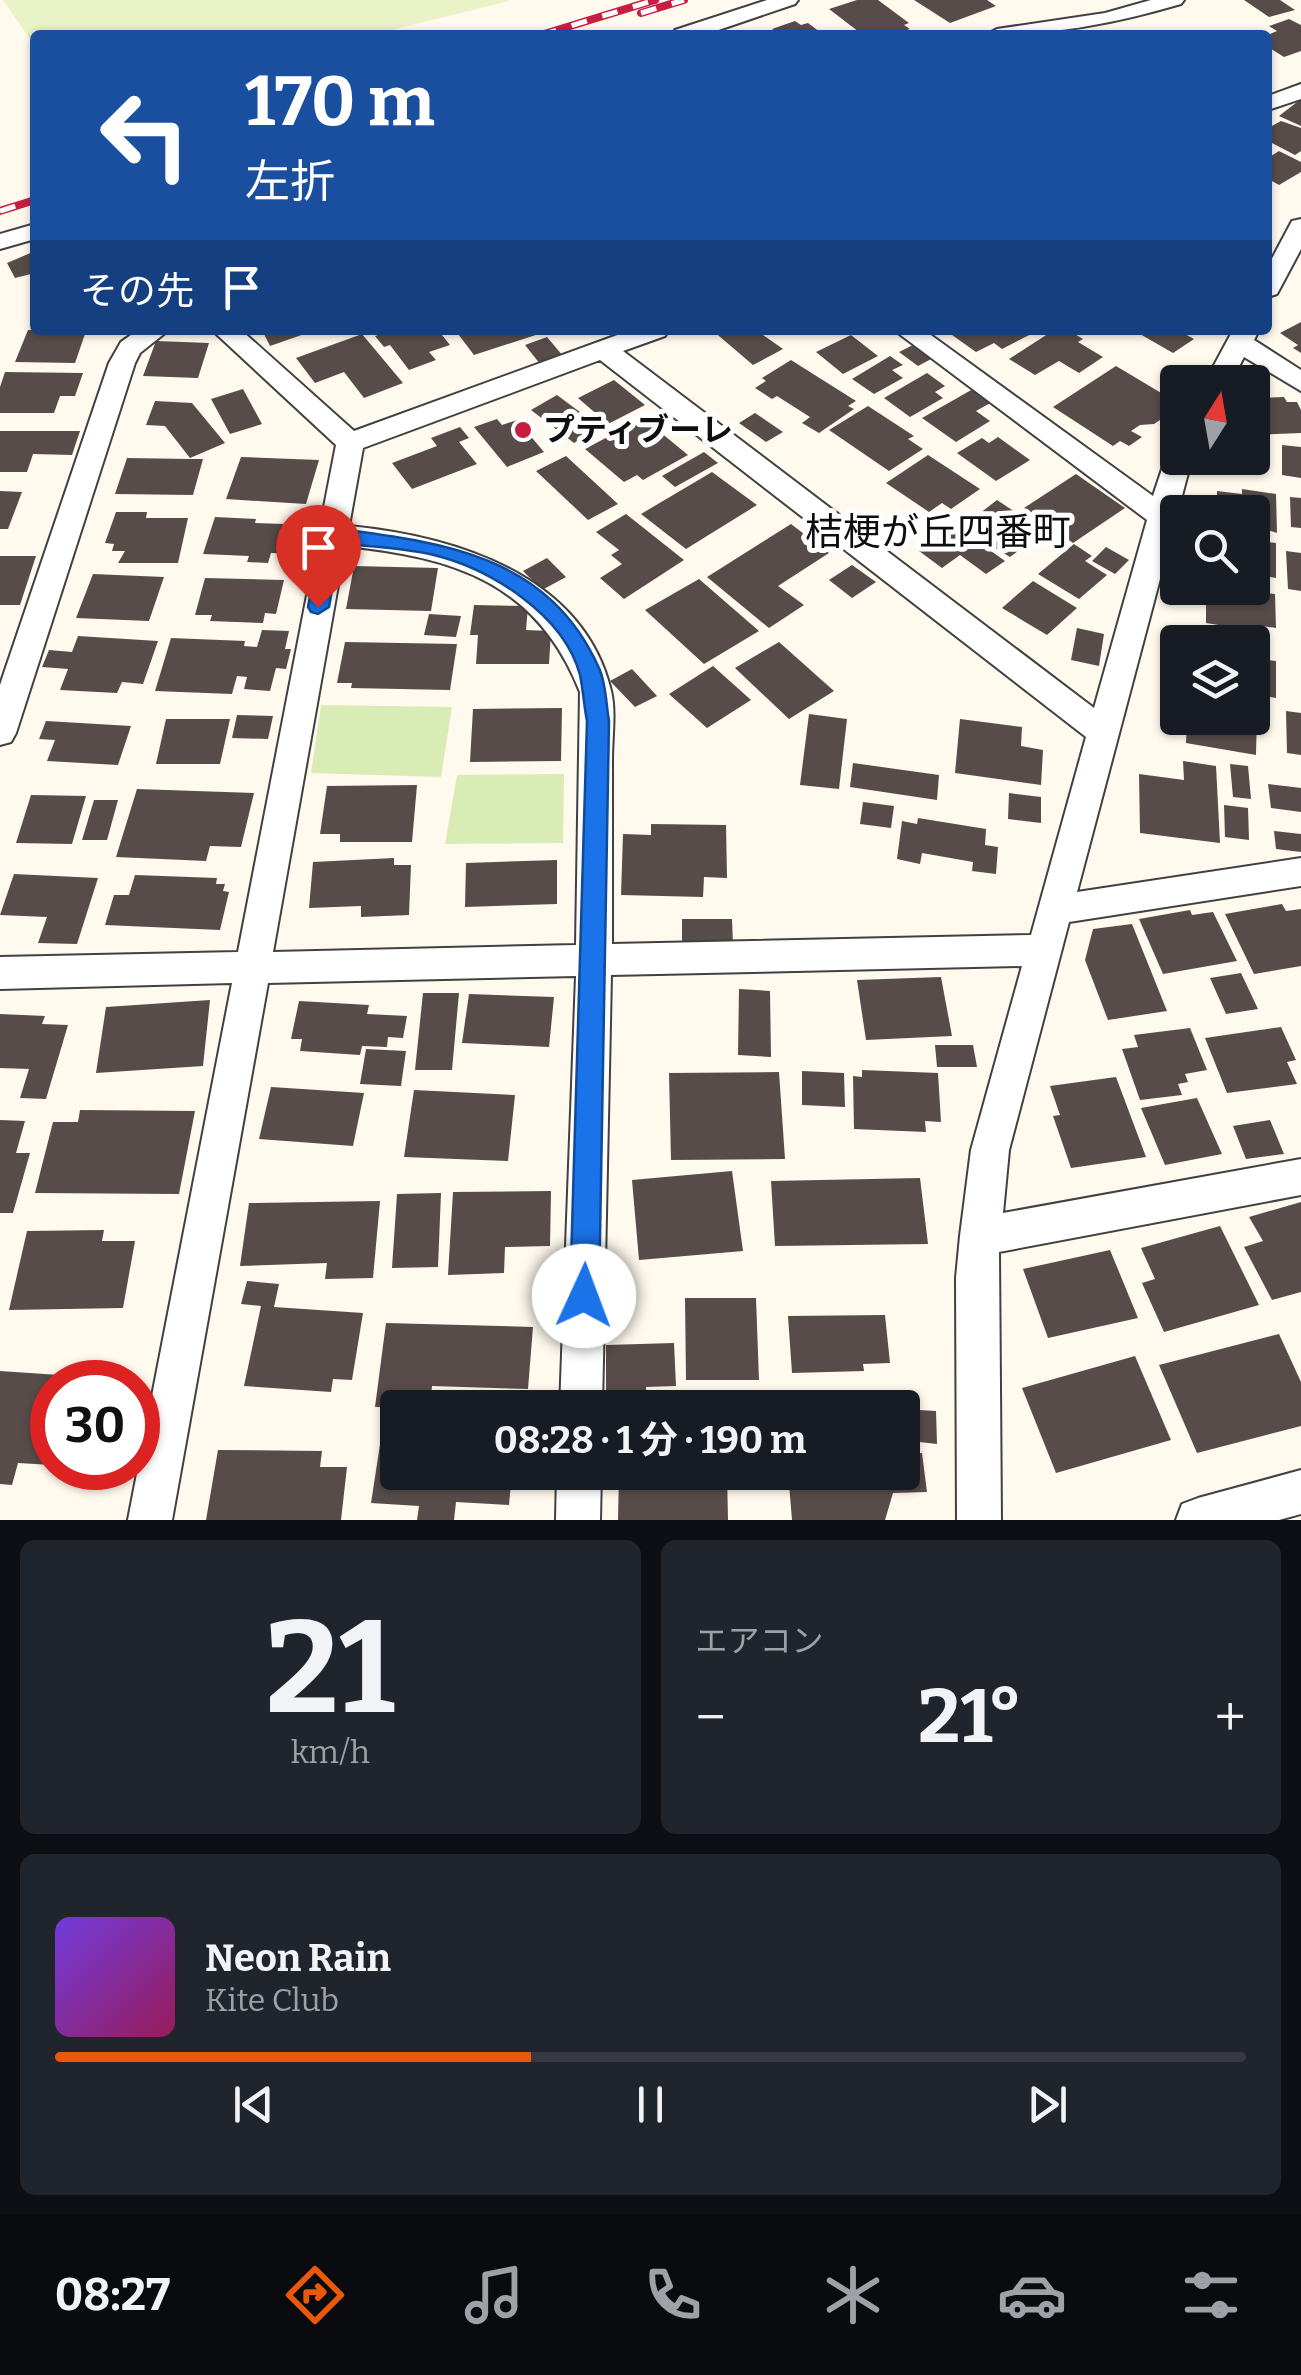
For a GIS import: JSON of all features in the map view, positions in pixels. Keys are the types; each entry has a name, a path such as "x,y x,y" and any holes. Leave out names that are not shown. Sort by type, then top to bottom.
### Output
{"street":[{"path":"697,30 788,0"},
{"path":"1031,30 1107,19 1174,0"},
{"path":"1272,102 1301,91"},
{"path":"1272,282 1300,230"},
{"path":"0,242 30,232"},
{"path":"0,733 122,363 130,348 149,335"},
{"path":"231,335 350,442"},
{"path":"350,442 642,335"},
{"path":"914,335 1160,515 990,1150 980,1236 980,1520"},
{"path":"1226,365 1242,335"},
{"path":"1243,335 1301,382"},
{"path":"603,349 1103,732"},
{"path":"150,1520 350,442"},
{"path":"332,535 410,542 488,568 552,612 580,650 596,692 594,960 582,1390"},
{"path":"1054,910 1301,872"},
{"path":"0,973 1043,950"},
{"path":"980,1236 1301,1176"},
{"path":"578,1520 579,1490"},
{"path":"1198,1520 1301,1492"}],"green space":[{"path":"3,0 509,1 391,30 30,30 30,39"},
{"path":"321,705 452,707 441,777 311,773"},
{"path":"564,774 563,843 445,844 457,775"}],"building":[{"path":"857,0 878,0 909,23 904,25 910,29 856,30 829,9"},
{"path":"914,0 987,0 996,6 950,23"},
{"path":"1244,0 1280,0 1295,10 1269,17"},
{"path":"1289,19 1301,25 1301,51 1284,57 1272,50 1272,33 1277,31 1269,26"},
{"path":"795,21 801,25 808,23 817,30 773,30"},
{"path":"1301,99 1301,126 1279,116"},
{"path":"1281,121 1301,128 1301,151 1295,155 1272,143 1272,126"},
{"path":"1279,151 1301,162 1301,172 1279,185 1272,181 1272,155"},
{"path":"30,253 30,274 15,278 7,263"},
{"path":"1301,322 1301,353 1293,348 1298,345 1280,333"},
{"path":"28,330 30,335 85,335 75,363 15,362"},
{"path":"264,335 302,335 270,346"},
{"path":"363,335 403,383 364,398 344,372 315,383 296,358"},
{"path":"442,335 450,345 429,352 436,360 409,370 390,345 384,347 375,336"},
{"path":"459,335 536,335 474,355"},
{"path":"718,335 763,335 783,349 753,365"},
{"path":"851,335 878,356 843,374 816,352"},
{"path":"952,335 1029,335 1002,349 994,343 976,352"},
{"path":"1046,335 1076,335 1083,339 1078,342 1103,357 1079,373 1059,361 1035,375 1009,359"},
{"path":"1142,335 1187,335 1194,339 1173,353"},
{"path":"547,337 563,356 540,364 525,345"},
{"path":"156,341 209,343 198,378 143,376"},
{"path":"917,343 935,357 918,366 899,352"},
{"path":"890,356 903,365 892,370 903,378 874,394 852,379"},
{"path":"791,360 856,401 848,406 854,409 819,433 802,423 810,417 777,396 772,399 755,388 766,381 762,378"},
{"path":"1116,366 1160,392 1160,420 1131,431 1142,437 1129,446 1120,441 1113,446 1053,407"},
{"path":"5,372 83,373 75,396 60,396 54,413 0,413 0,387"},
{"path":"927,373 945,386 935,392 943,398 910,417 884,398"},
{"path":"614,380 645,405 608,424 578,398"},
{"path":"243,389 262,424 230,434 211,399"},
{"path":"973,389 992,402 976,411 990,421 956,442 922,418"},
{"path":"557,395 600,427 574,443 531,410"},
{"path":"1270,397 1297,402 1301,433 1270,434"},
{"path":"155,401 192,403 225,443 190,458 165,426 146,425"},
{"path":"868,406 914,436 908,439 923,449 889,471 829,430"},
{"path":"755,413 783,432 766,442 739,423"},
{"path":"643,418 688,455 643,480 637,475 624,482 585,449"},
{"path":"497,419 502,425 517,420 544,452 507,467 474,427"},
{"path":"460,427 469,438 459,442 477,464 412,489 392,463 437,446 431,438"},
{"path":"0,431 80,431 72,455 33,454 27,472 0,472"},
{"path":"998,437 1030,460 996,481 957,453 982,438 989,443"},
{"path":"1282,445 1301,447 1301,478 1282,475"},
{"path":"704,452 718,463 675,487 662,476"},
{"path":"928,455 980,489 951,509 942,503 929,512 886,483"},
{"path":"566,456 618,504 588,520 536,471"},
{"path":"241,457 319,460 306,504 226,499"},
{"path":"127,458 203,459 193,495 115,494"},
{"path":"712,472 757,505 686,549 641,514"},
{"path":"1076,474 1125,508 1073,543 1024,508"},
{"path":"1242,489 1276,494 1277,533 1270,531 1270,495 1217,495 1217,491 1242,494"},
{"path":"0,491 22,492 8,529 0,529"},
{"path":"1290,497 1301,498 1301,528 1291,527"},
{"path":"997,500 1044,531 1010,557 962,527"},
{"path":"116,512 147,512 146,518 188,518 178,563 118,563 125,551 112,551 114,544 105,543"},
{"path":"626,514 684,560 624,599 600,578 622,564 611,555 619,550 596,532"},
{"path":"215,517 256,519 255,523 284,524 282,530 309,531 303,554 271,553 268,563 247,562 249,556 203,554"},
{"path":"791,524 829,553 778,586 804,605 769,628 707,577"},
{"path":"956,526 1005,561 986,574 960,555 942,568 919,551"},
{"path":"1270,542 1276,543 1276,578 1270,577"},
{"path":"1074,544 1092,556 1085,561 1107,575 1079,599 1038,574"},
{"path":"1106,547 1129,560 1115,574 1092,561"},
{"path":"1286,551 1301,553 1301,591 1288,589"},
{"path":"0,556 36,556 20,605 0,605"},
{"path":"547,558 566,577 542,590 523,571"},
{"path":"852,565 876,582 852,598 829,580"},
{"path":"354,566 438,568 431,611 346,609"},
{"path":"93,574 164,577 149,621 76,618"},
{"path":"205,578 284,580 276,614 265,613 263,623 210,621 212,615 195,615"},
{"path":"699,579 759,631 704,664 645,610"},
{"path":"1033,581 1077,608 1047,635 1002,608"},
{"path":"1270,594 1275,594 1276,628 1206,623 1206,605 1270,605"},
{"path":"474,605 528,606 526,630 551,631 549,664 476,664 478,635 470,635"},
{"path":"429,614 461,616 456,637 424,635"},
{"path":"1077,628 1104,634 1099,666 1071,660"},
{"path":"262,630 289,631 285,649 291,649 286,669 276,668 270,691 244,689 247,677 237,676 232,694 155,691 171,638 245,641 244,646 257,647"},
{"path":"78,636 158,641 143,684 122,682 117,693 60,690 68,669 42,667 49,650 72,652"},
{"path":"345,642 457,644 450,690 351,688 352,683 337,683"},
{"path":"779,642 834,691 789,719 735,668"},
{"path":"1270,660 1276,661 1276,698 1270,697"},
{"path":"713,666 751,700 707,728 669,694"},
{"path":"632,669 657,696 635,707 610,681"},
{"path":"562,708 561,761 470,762 473,709"},
{"path":"1286,711 1301,713 1301,755 1287,753"},
{"path":"809,714 847,719 839,789 800,785"},
{"path":"237,715 273,716 268,739 232,738"},
{"path":"166,719 230,719 220,764 156,764"},
{"path":"960,719 1022,727 1021,746 1043,750 1041,785 955,773"},
{"path":"46,721 131,726 118,765 47,761 55,740 39,739"},
{"path":"1186,735 1256,735 1256,755 1186,743"},
{"path":"1183,761 1216,766 1220,843 1140,833 1139,774 1184,780"},
{"path":"853,763 939,775 937,800 850,787"},
{"path":"1230,764 1248,766 1251,799 1233,797"},
{"path":"1268,784 1301,788 1301,812 1271,808"},
{"path":"417,785 412,842 340,842 340,834 320,834 327,786"},
{"path":"137,789 254,793 241,847 210,846 206,861 116,857"},
{"path":"1009,793 1041,797 1041,823 1008,819"},
{"path":"31,795 86,796 72,844 16,843"},
{"path":"94,800 118,800 107,840 82,840"},
{"path":"863,802 894,806 891,828 860,824"},
{"path":"1224,805 1248,808 1249,840 1225,837"},
{"path":"918,818 986,829 985,845 998,847 996,874 972,871 973,862 922,853 920,864 897,859 902,821 917,824"},
{"path":"651,824 726,825 727,878 704,877 703,897 621,895 623,834 651,835"},
{"path":"1274,831 1301,834 1301,852 1276,849"},
{"path":"394,858 394,865 411,865 409,915 361,917 361,906 309,908 313,862"},
{"path":"557,860 557,904 465,907 466,863"},
{"path":"14,874 98,878 77,944 38,943 47,917 0,915"},
{"path":"135,875 217,878 216,884 225,884 223,891 229,892 220,930 105,925 114,895 129,895"},
{"path":"1282,904 1286,911 1301,909 1301,966 1254,974 1225,914"},
{"path":"1190,910 1192,915 1213,912 1237,961 1163,974 1139,919"},
{"path":"682,919 732,919 733,945 682,945"},
{"path":"1132,924 1167,1011 1108,1020 1085,960 1093,929"},
{"path":"1241,973 1258,1009 1226,1014 1210,978"},
{"path":"941,977 952,1036 866,1040 857,980"},
{"path":"739,989 770,991 771,1057 738,1055"},
{"path":"423,993 459,993 452,1070 415,1070"},
{"path":"469,994 554,997 549,1047 462,1043"},
{"path":"210,1000 203,1066 96,1073 106,1007"},
{"path":"299,1001 369,1005 367,1014 407,1016 403,1038 388,1037 387,1047 362,1046 360,1055 300,1051 302,1039 291,1039"},
{"path":"0,1014 45,1016 42,1024 68,1025 46,1099 20,1098 29,1069 0,1068"},
{"path":"1281,1027 1296,1060 1287,1062 1297,1084 1227,1093 1205,1038"},
{"path":"1190,1028 1207,1070 1185,1074 1188,1082 1178,1084 1182,1095 1140,1100 1122,1049 1138,1047 1134,1035"},
{"path":"935,1045 973,1045 977,1067 937,1067"},
{"path":"366,1049 406,1051 401,1086 360,1084"},
{"path":"862,1070 938,1073 941,1122 925,1121 926,1132 854,1129 853,1076 862,1077"},
{"path":"802,1071 844,1073 845,1107 802,1105"},
{"path":"779,1072 785,1159 671,1160 669,1073"},
{"path":"1116,1077 1146,1157 1071,1168 1053,1116 1060,1115 1050,1086"},
{"path":"271,1087 364,1093 353,1146 259,1139"},
{"path":"414,1090 515,1095 508,1161 404,1157"},
{"path":"1197,1098 1222,1154 1165,1165 1141,1108"},
{"path":"80,1110 195,1111 179,1194 35,1193 53,1122 78,1122"},
{"path":"0,1120 25,1121 16,1153 30,1153 13,1213 0,1213"},
{"path":"1270,1120 1284,1154 1246,1159 1233,1126"},
{"path":"732,1171 743,1251 639,1260 632,1180"},
{"path":"920,1178 928,1244 775,1246 771,1181"},
{"path":"551,1191 550,1246 505,1247 504,1273 448,1275 453,1192"},
{"path":"441,1193 438,1267 392,1268 397,1194"},
{"path":"380,1201 373,1278 325,1279 327,1263 240,1266 249,1203"},
{"path":"1301,1202 1301,1292 1272,1300 1244,1247 1263,1241 1249,1217"},
{"path":"1220,1226 1259,1305 1164,1332 1142,1283 1155,1279 1141,1248"},
{"path":"104,1230 102,1241 135,1241 123,1308 9,1310 27,1231"},
{"path":"1110,1250 1138,1318 1048,1338 1023,1269"},
{"path":"247,1281 279,1284 274,1307 363,1313 352,1380 333,1379 331,1392 244,1386 261,1306 241,1304"},
{"path":"685,1298 756,1298 759,1380 686,1380"},
{"path":"885,1315 890,1363 863,1364 864,1371 792,1373 788,1316"},
{"path":"386,1323 533,1327 528,1389 432,1386 432,1390 380,1390 380,1407 375,1407"},
{"path":"1279,1334 1301,1382 1301,1426 1197,1453 1159,1365"},
{"path":"674,1343 676,1386 606,1390 606,1345"},
{"path":"1135,1356 1171,1440 1056,1473 1022,1388"},
{"path":"0,1371 30,1373 30,1464 18,1463 12,1485 0,1484"},
{"path":"920,1410 936,1411 937,1444 920,1442"},
{"path":"380,1444 380,1490 510,1490 509,1505 456,1502 454,1520 417,1520 419,1506 371,1503"},
{"path":"218,1450 322,1451 320,1467 347,1467 341,1520 206,1520"},
{"path":"920,1453 927,1492 893,1493 885,1520 792,1520 790,1490 920,1490"},
{"path":"619,1490 727,1490 728,1520 618,1520"}],"railway":[{"path":"557,30 655,0"},
{"path":"641,13 684,0"},
{"path":"0,211 30,202"}],"place":[{"name":"プティブーレ","path":"523,430"}],"district":[{"name":"桔梗が丘四番町","path":"938,532"}],"route":[{"path":"318,607 332,535 436,548 488,568 534,596 566,629 590,671 598,721 584,1296"}]}
